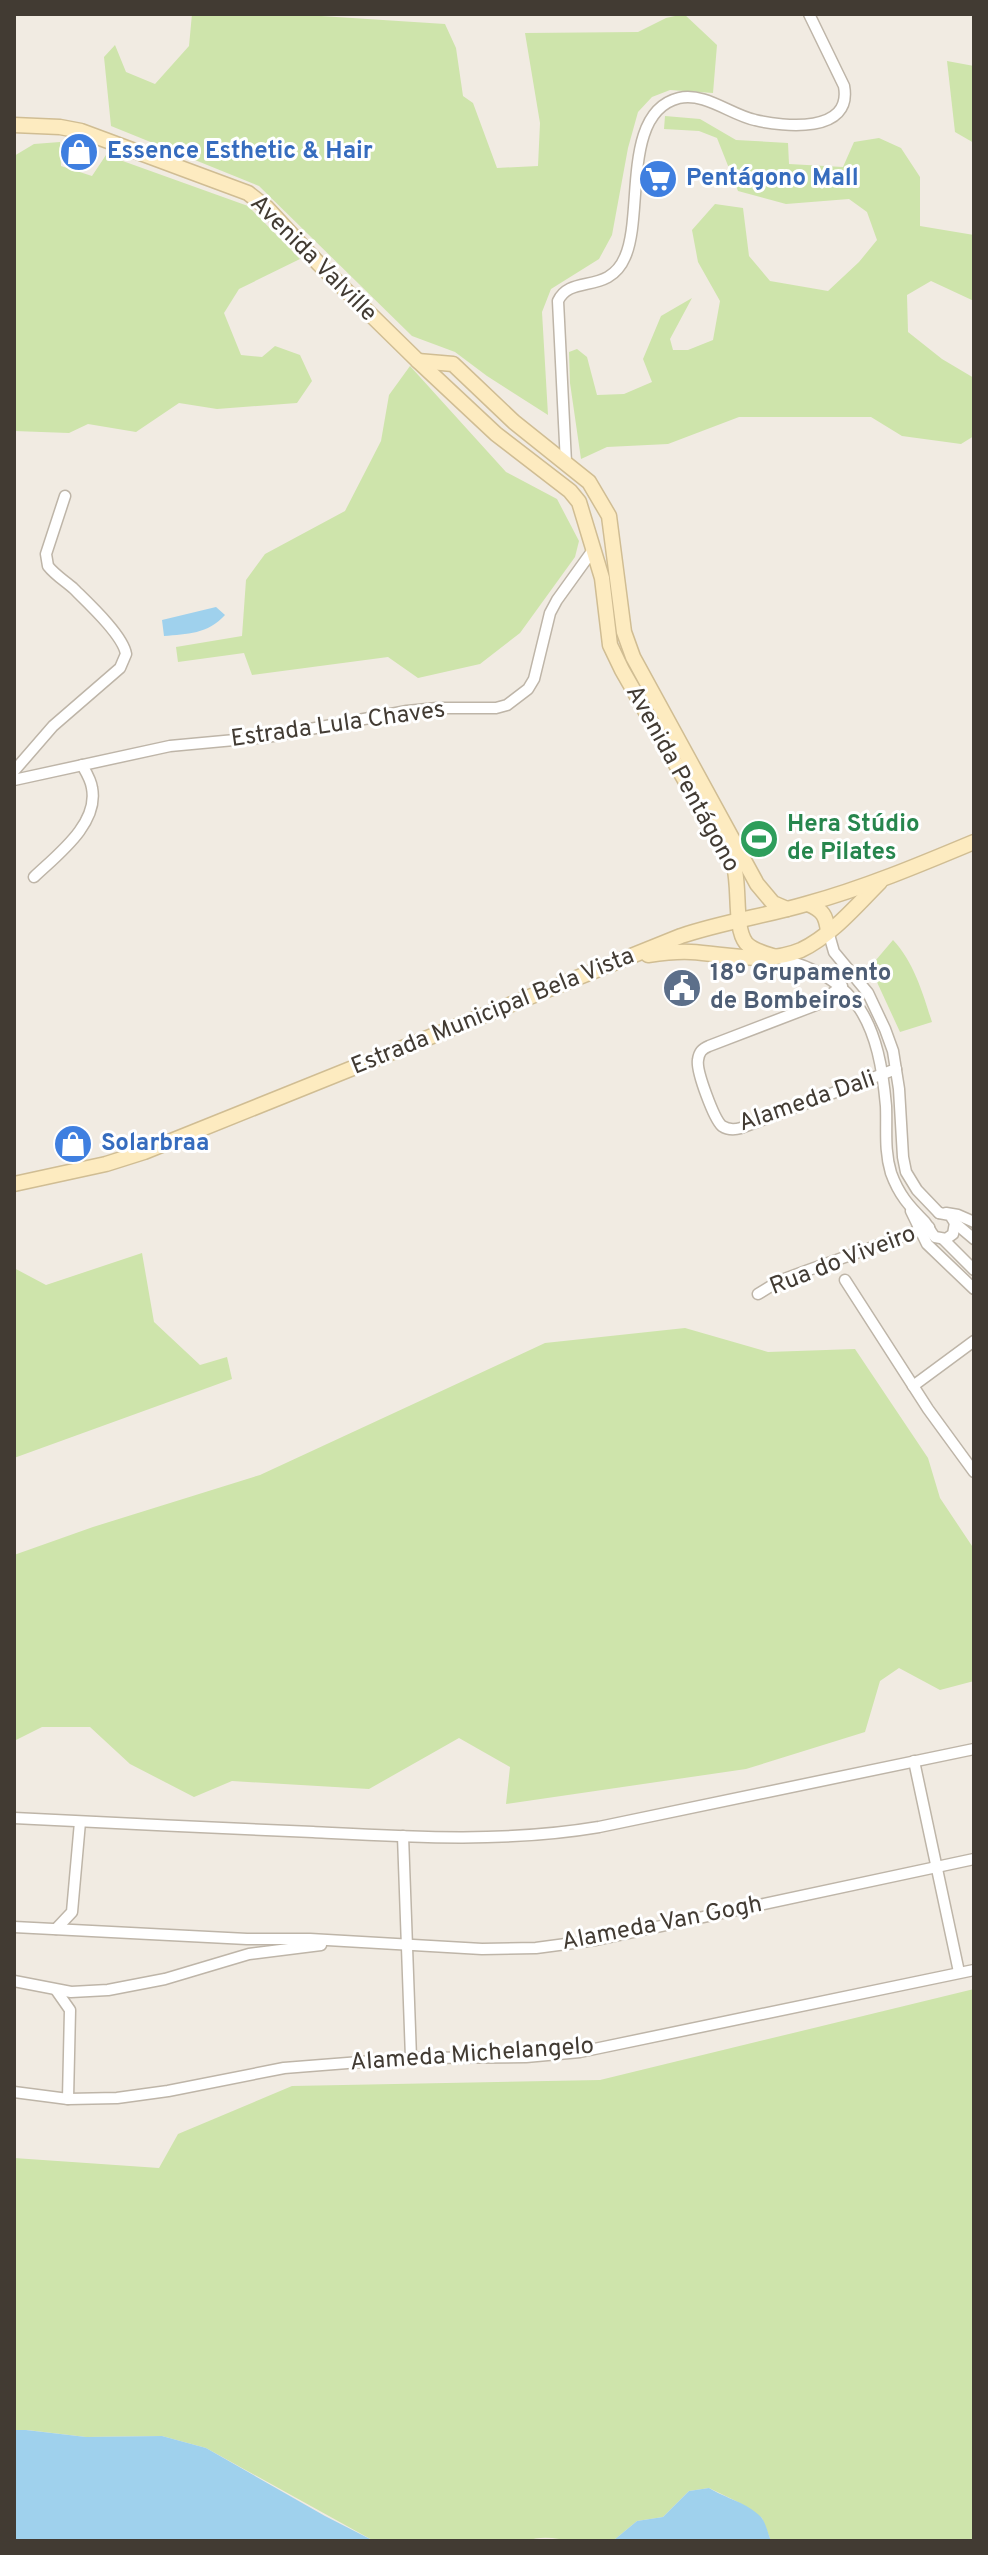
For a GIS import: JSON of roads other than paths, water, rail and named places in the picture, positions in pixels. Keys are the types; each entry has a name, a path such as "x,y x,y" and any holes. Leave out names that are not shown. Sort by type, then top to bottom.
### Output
{"main road":[{"name":"Avenida Valville","path":"14,125 81,131 248,193 267,208 312,257 496,434 574,496"},
{"path":"418,361 453,364 531,436 586,478 596,497 592,503 584,504 574,496 576,480 586,478"},
{"path":"463,403 466,394 474,391 487,397"},
{"name":"Avenida Pentágono","path":"596,493 609,516 624,632 633,657 757,884 773,903 787,909"},
{"name":"Avenida Pentágono","path":"574,496 602,578 610,645 734,866 738,880 739,920"},
{"name":"Estrada Municipal Bela Vista","path":"14,1184 106,1164 144,1152 699,930 808,904 883,879 974,842"},
{"path":"629,957 690,952 731,957 776,957 802,949 828,931 883,879"},
{"path":"808,904 824,914 828,931"},
{"path":"739,920 747,944 776,957"}],"street":[{"path":"566,463 558,301 568,288 593,284 610,277 625,258 631,238 641,148 649,121 663,105 679,98 691,98 753,120 813,124 832,118 844,104 844,86 809,14"},
{"path":"14,771 53,726 120,668 126,654 121,641 105,622 48,566 46,554 65,496"},
{"name":"Estrada Lula Chaves","path":"14,780 160,747 267,737 407,711 507,705 528,689 534,679 550,613 593,550"},
{"path":"581,571 590,570 602,578"},
{"path":"34,877 64,848 89,816 93,791 82,765"},
{"path":"828,931 838,958 859,980 877,1010 893,1051 906,1172 917,1190 940,1213 950,1215 974,1239"},
{"path":"776,957 810,966 842,986 860,1008 868,1025 881,1076 888,1162 892,1176 910,1210 925,1228 943,1239 974,1270"},
{"name":"Alameda Dali","path":"842,986 816,1005 700,1052 698,1072 718,1121 727,1129 741,1128 896,1069"},
{"path":"925,1228 940,1213 958,1215 974,1222"},
{"path":"943,1239 953,1234 955,1223"},
{"path":"925,1228 936,1254 974,1289"},
{"name":"Rua do Viveiro","path":"758,1294 779,1281 925,1228"},
{"path":"845,1280 913,1386 974,1472"},
{"path":"913,1386 974,1341"},
{"path":"14,1818 511,1838 564,1833 974,1749"},
{"path":"914,1761 959,1972"},
{"path":"56,1929 72,1912 80,1822"},
{"path":"403,1836 411,2058"},
{"name":"Alameda Van Gogh","path":"14,1927 494,1949 566,1944 974,1859"},
{"path":"72,1912 88,1930"},
{"path":"247,1939 249,1954"},
{"name":"Alameda Van Gogh","path":"14,1981 56,1990 85,1991 135,1986 249,1954 345,1942"},
{"name":"Alameda Michelangelo","path":"14,2092 68,2099 127,2097 260,2071 411,2058 526,2057 580,2052 974,1970"},
{"path":"56,1990 70,2010 68,2099"},
{"path":"70,2010 85,1991"}],"water":[{"path":"216,607 225,615 212,626 197,632 164,636 162,620"},
{"path":"14,2430 86,2437 162,2436 206,2448 374,2541 14,2541"},
{"path":"709,2488 756,2512 764,2522 771,2541 608,2541 614,2540 637,2521 663,2517 689,2491"}],"place":[{"name":"Essence Esthetic & Hair","path":"79,152"},
{"name":"Pentágono Mall","path":"658,179"},
{"name":"Hera Stúdio de Pilates","path":"759,839"},
{"name":"18º Grupamento de Bombeiros","path":"682,988"},
{"name":"Solarbraa","path":"73,1144"}]}
